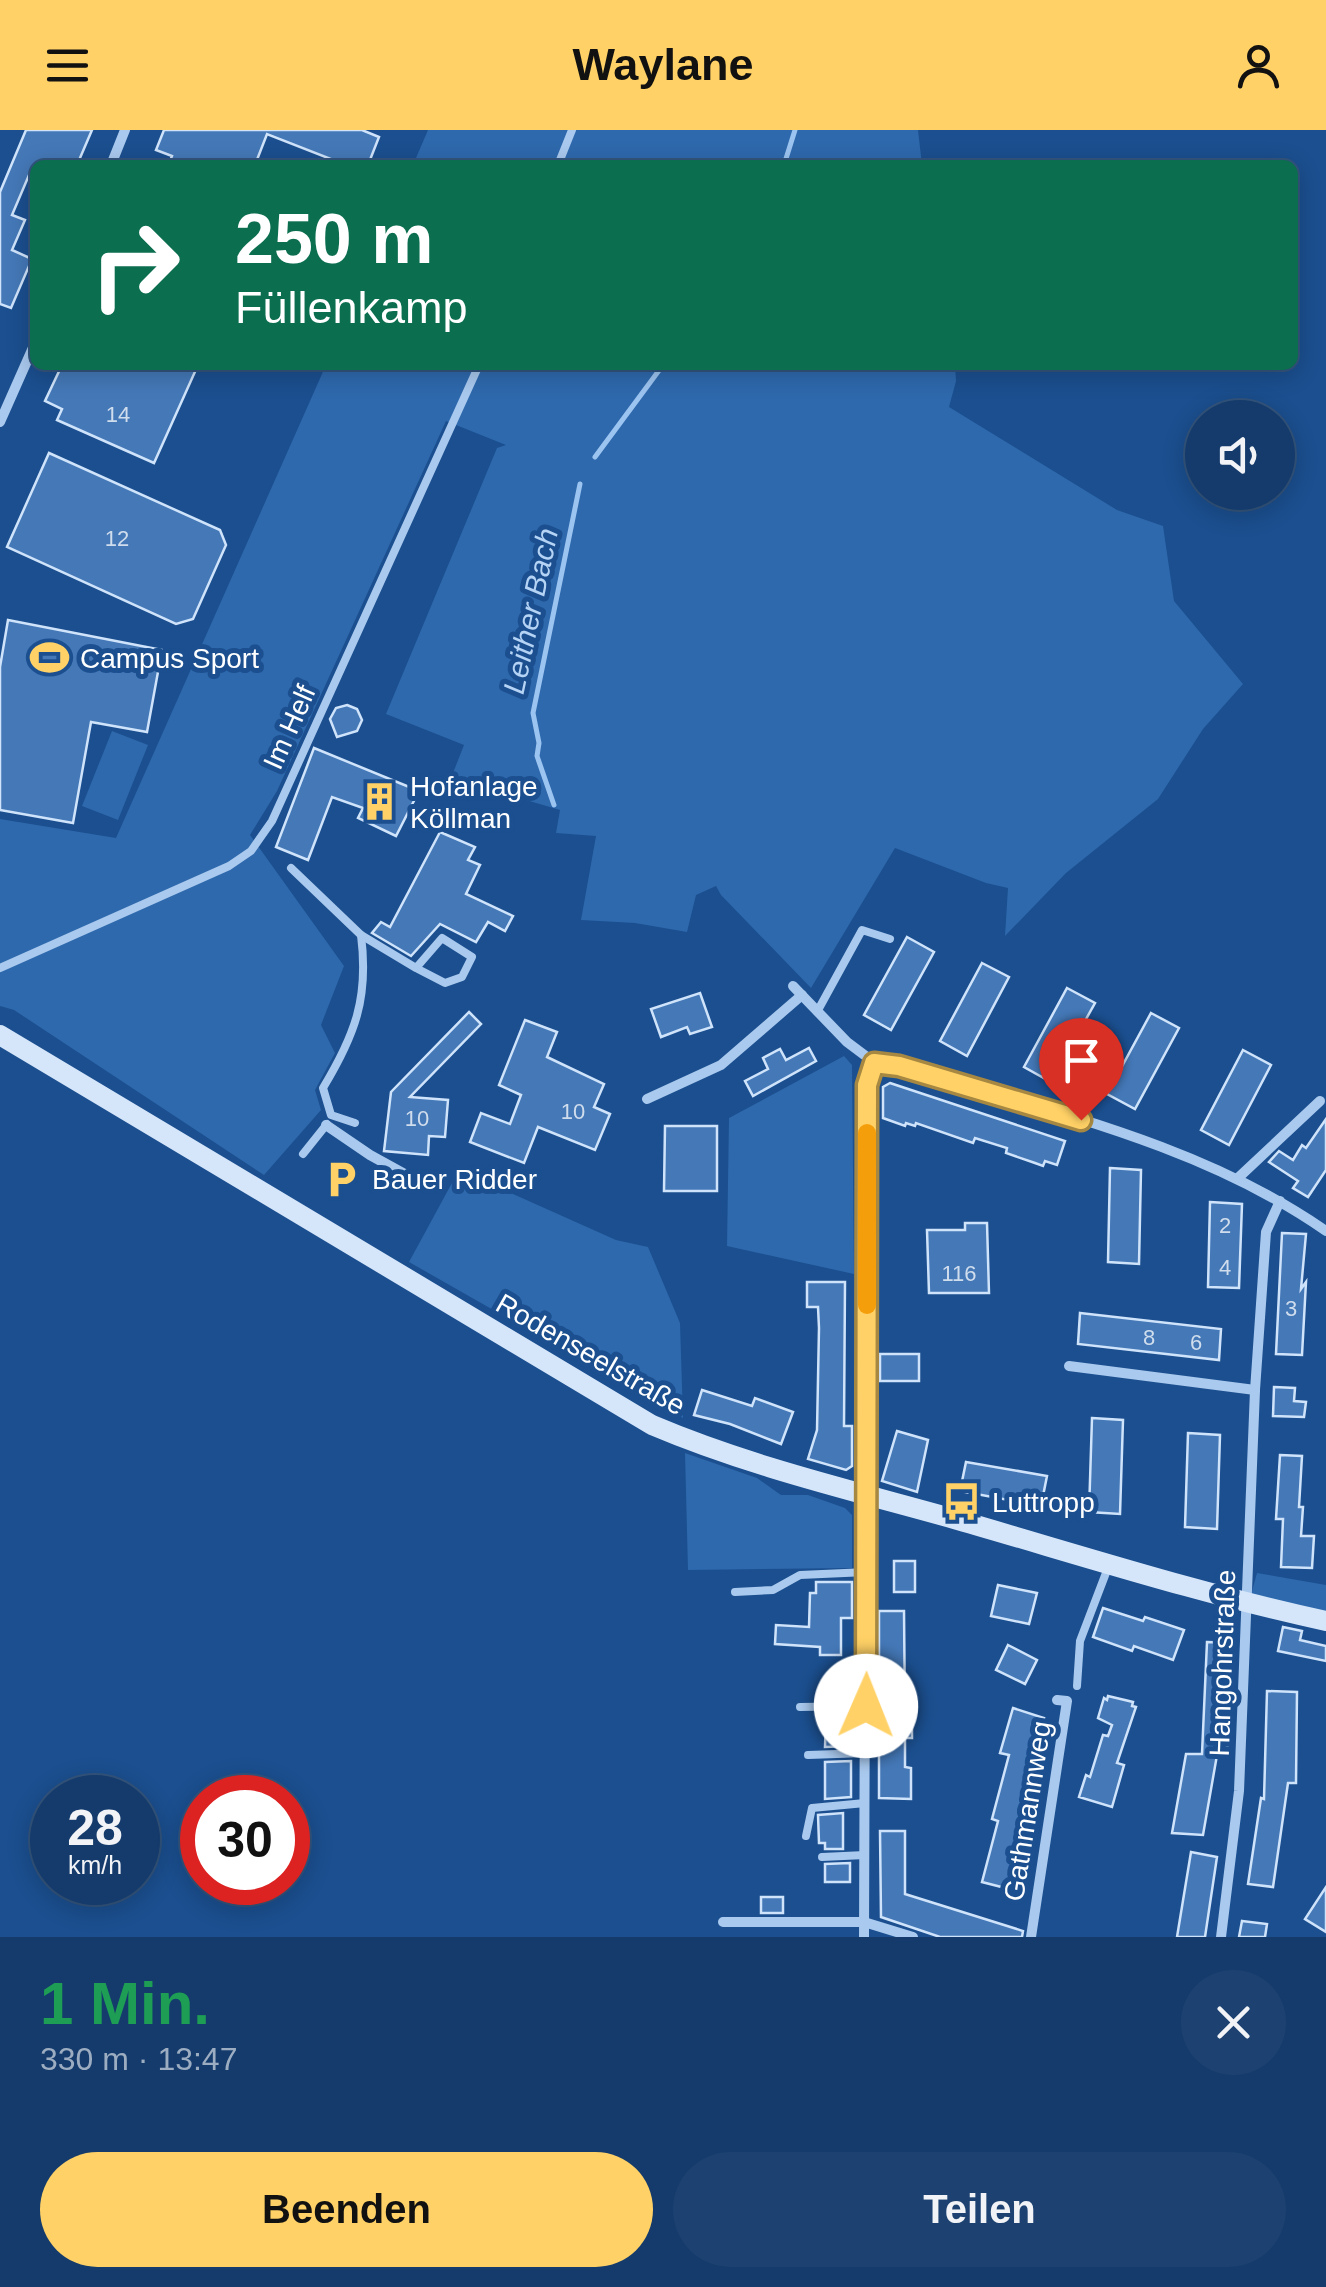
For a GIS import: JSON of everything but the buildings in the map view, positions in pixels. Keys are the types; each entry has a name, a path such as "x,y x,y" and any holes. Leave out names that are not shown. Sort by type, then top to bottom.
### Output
{"main road":[{"name":"Rodenseelstraße","path":"0,1035 652,1425 694,1443 867,1495 1247,1604 1326,1621"}],"street":[{"path":"117,160 126,130"},
{"path":"0,422 30,354"},
{"path":"647,1099 721,1065 798,990 847,1042 874,1063 899,1066 1174,1150 1238,1178 1322,1228 1326,1215"},
{"path":"864,1937 867,1085 874,1063"},
{"path":"1238,1178 1320,1102"},
{"path":"328,1120 370,1155 430,1188"},
{"name":"Hangohrstraße","path":"1221,1937 1239,1791 1266,1232 1280,1201"},
{"path":"1069,1366 1256,1390"},
{"name":"Gathmannweg","path":"1030,1937 1067,1701 1057,1700"},
{"path":"723,1922 864,1922 913,1937"}],"lane":[{"path":"560,160 572,130"},
{"name":"Im Helf","path":"0,968 203,879 252,851 272,821 476,370"},
{"path":"291,868 361,935 416,968 444,982 462,977 472,957 442,938 416,968"},
{"path":"818,1012 862,930 890,939"},
{"path":"303,1154 328,1120 323,1088 350,1043 360,1004 364,962 361,935"},
{"path":"328,1120 355,1123"},
{"path":"1077,1686 1080,1641 1109,1565"},
{"path":"736,1592 773,1590 800,1575 867,1572"},
{"path":"800,1707 866,1706"},
{"path":"808,1755 866,1753"},
{"path":"806,1836 812,1808 865,1802"},
{"path":"822,1857 865,1855"}],"shaded area":[{"path":"428,130 570,130 558,160 415,160"},
{"path":"576,130 918,130 921,160 564,160"},
{"path":"324,370 955,370 949,407 1117,510 1163,526 1174,601 1243,684 1203,729 1158,799 1066,873 1005,936 1008,888 895,848 811,988 716,886 696,895 687,932 635,923 581,920 596,836 556,833 560,810 451,778 464,745 386,714 497,448 506,445 446,421 277,791 250,835 344,966 321,1025 335,1053 315,1090 321,1110 264,1175 14,1010 0,1006 0,819 116,838"},
{"path":"112,731 148,745 118,820 82,806"},
{"path":"844,1056 852,1065 854,1274 727,1246 729,1118"},
{"path":"459,1170 616,1240 648,1247 680,1323 683,1418 409,1262"},
{"path":"685,1453 757,1478 781,1495 808,1495 845,1508 852,1515 852,1568 688,1570"},
{"path":"1257,1573 1326,1585 1326,1619 1249,1602"}],"waterway":[{"name":"Leither Bach","path":"786,160 795,130"},
{"name":"Leither Bach","path":"595,457 659,370"},
{"name":"Leither Bach","path":"554,805 537,756 539,743 533,713 580,484"}],"slow traffic":[{"path":"867,1133 867,1305"}],"place":[{"name":"Campus Sport","path":"50,658"},
{"name":"Hofanlage Köllman","path":"380,802"},
{"name":"Bauer Ridder","path":"342,1179"},
{"name":"Luttropp","path":"962,1502"}],"route":[{"path":"866,1706 867,1085 874,1063 899,1066 1081,1120"}]}
